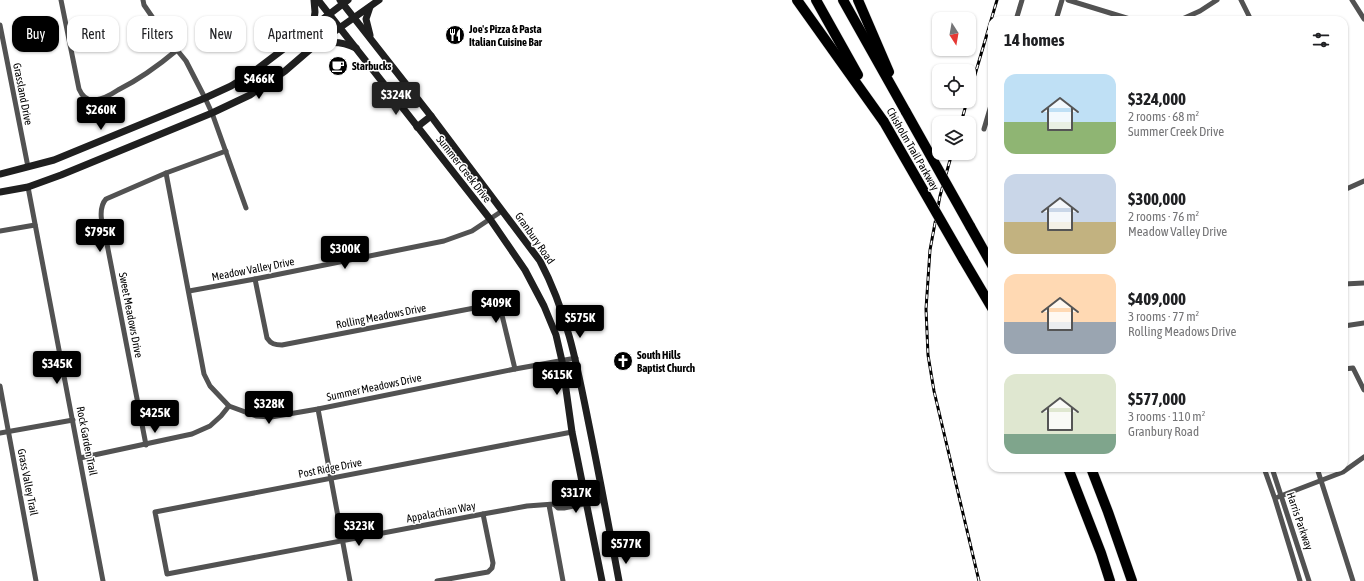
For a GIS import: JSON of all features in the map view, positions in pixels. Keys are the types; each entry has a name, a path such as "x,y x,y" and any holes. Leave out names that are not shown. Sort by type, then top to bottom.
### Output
{"highway":[{"path":"797,0 884,122"},
{"name":"Chisholm Trail Parkway","path":"816,0 884,122 988,301"},
{"name":"Chisholm Trail Parkway","path":"843,0 988,258"},
{"path":"858,0 874,34 906,112"},
{"path":"1070,472 1110,581"},
{"path":"1093,472 1132,581"}],"main road":[{"path":"314,0 314,16"},
{"name":"Summer Creek Drive","path":"318,0 490,219"},
{"path":"337,30 379,0"},
{"path":"326,16 344,1"},
{"name":"Summer Creek Drive","path":"344,1 354,18 431,116 502,211"},
{"path":"371,5 366,16 366,22 371,39"},
{"path":"337,42 357,48"},
{"path":"0,174 54,160 205,98 231,86 252,73 279,52"},
{"path":"0,192 28,187 212,113 250,95 285,71 307,52"},
{"path":"417,127 431,116"},
{"name":"Granbury Road","path":"502,211 540,261 560,303 576,358 619,581"},
{"path":"490,219 525,270 544,306 556,335 562,361 572,432 602,581"}],"street":[{"path":"61,0 79,89 82,96 95,100 110,95 134,82 175,52"},
{"path":"143,0 152,16"},
{"path":"1017,16 1022,0"},
{"path":"1057,16 1062,0"},
{"path":"1068,0 1120,16"},
{"path":"1189,16 1217,0"},
{"path":"1241,0 1249,16"},
{"path":"1352,0 1364,19"},
{"name":"Grassland Drive","path":"0,25 28,167"},
{"path":"179,52 186,61 212,113 246,208"},
{"path":"984,129 988,123"},
{"name":"Sweet Meadows Drive","path":"146,445 101,213 101,205 106,199 166,173 226,151"},
{"name":"Summer Meadows Drive","path":"166,173 204,374 210,386 229,406 256,416 271,417 318,409 516,368 576,358"},
{"path":"1348,188 1364,180"},
{"name":"Rock Garden Trail","path":"28,187 103,581"},
{"name":"Meadow Valley Drive","path":"189,291 255,280 444,242 472,231 502,211"},
{"path":"0,231 35,225"},
{"name":"Rolling Meadows Drive","path":"255,280 267,338 275,346 282,346 490,305 497,307 501,311 516,368"},
{"path":"1348,284 1364,283"},
{"path":"1348,325 1364,323"},
{"path":"1348,369 1353,368 1364,390"},
{"name":"Grass Valley Trail","path":"0,386 36,581"},
{"path":"80,458 192,434 210,426 229,406"},
{"path":"318,409 350,581"},
{"path":"0,433 73,420"},
{"name":"Post Ridge Drive","path":"166,574 155,512 572,432"},
{"path":"1348,469 1364,458"},
{"name":"Harris Parkway","path":"1265,472 1300,581"},
{"name":"Harris Parkway","path":"1273,472 1309,581"},
{"path":"1319,472 1353,581"},
{"path":"1275,499 1343,472"},
{"name":"Appalachian Way","path":"551,505 557,500 602,490"},
{"name":"Appalachian Way","path":"166,574 527,506 551,505 558,508 604,500"},
{"path":"551,505 563,581"},
{"path":"437,581 488,572 492,568 493,563 483,514"}],"railway":[{"path":"992,16 997,0"},
{"path":"976,71 988,31"},
{"path":"963,116 965,108"},
{"path":"950,160 940,196 930,250 926,309 928,355 934,391 979,581"}],"place":[{"name":"Joe's Pizza & Pasta Italian Cuisine Bar","path":"455,35"},
{"name":"Starbucks","path":"338,66"},
{"name":"South Hills Baptist Church","path":"623,361"}]}
